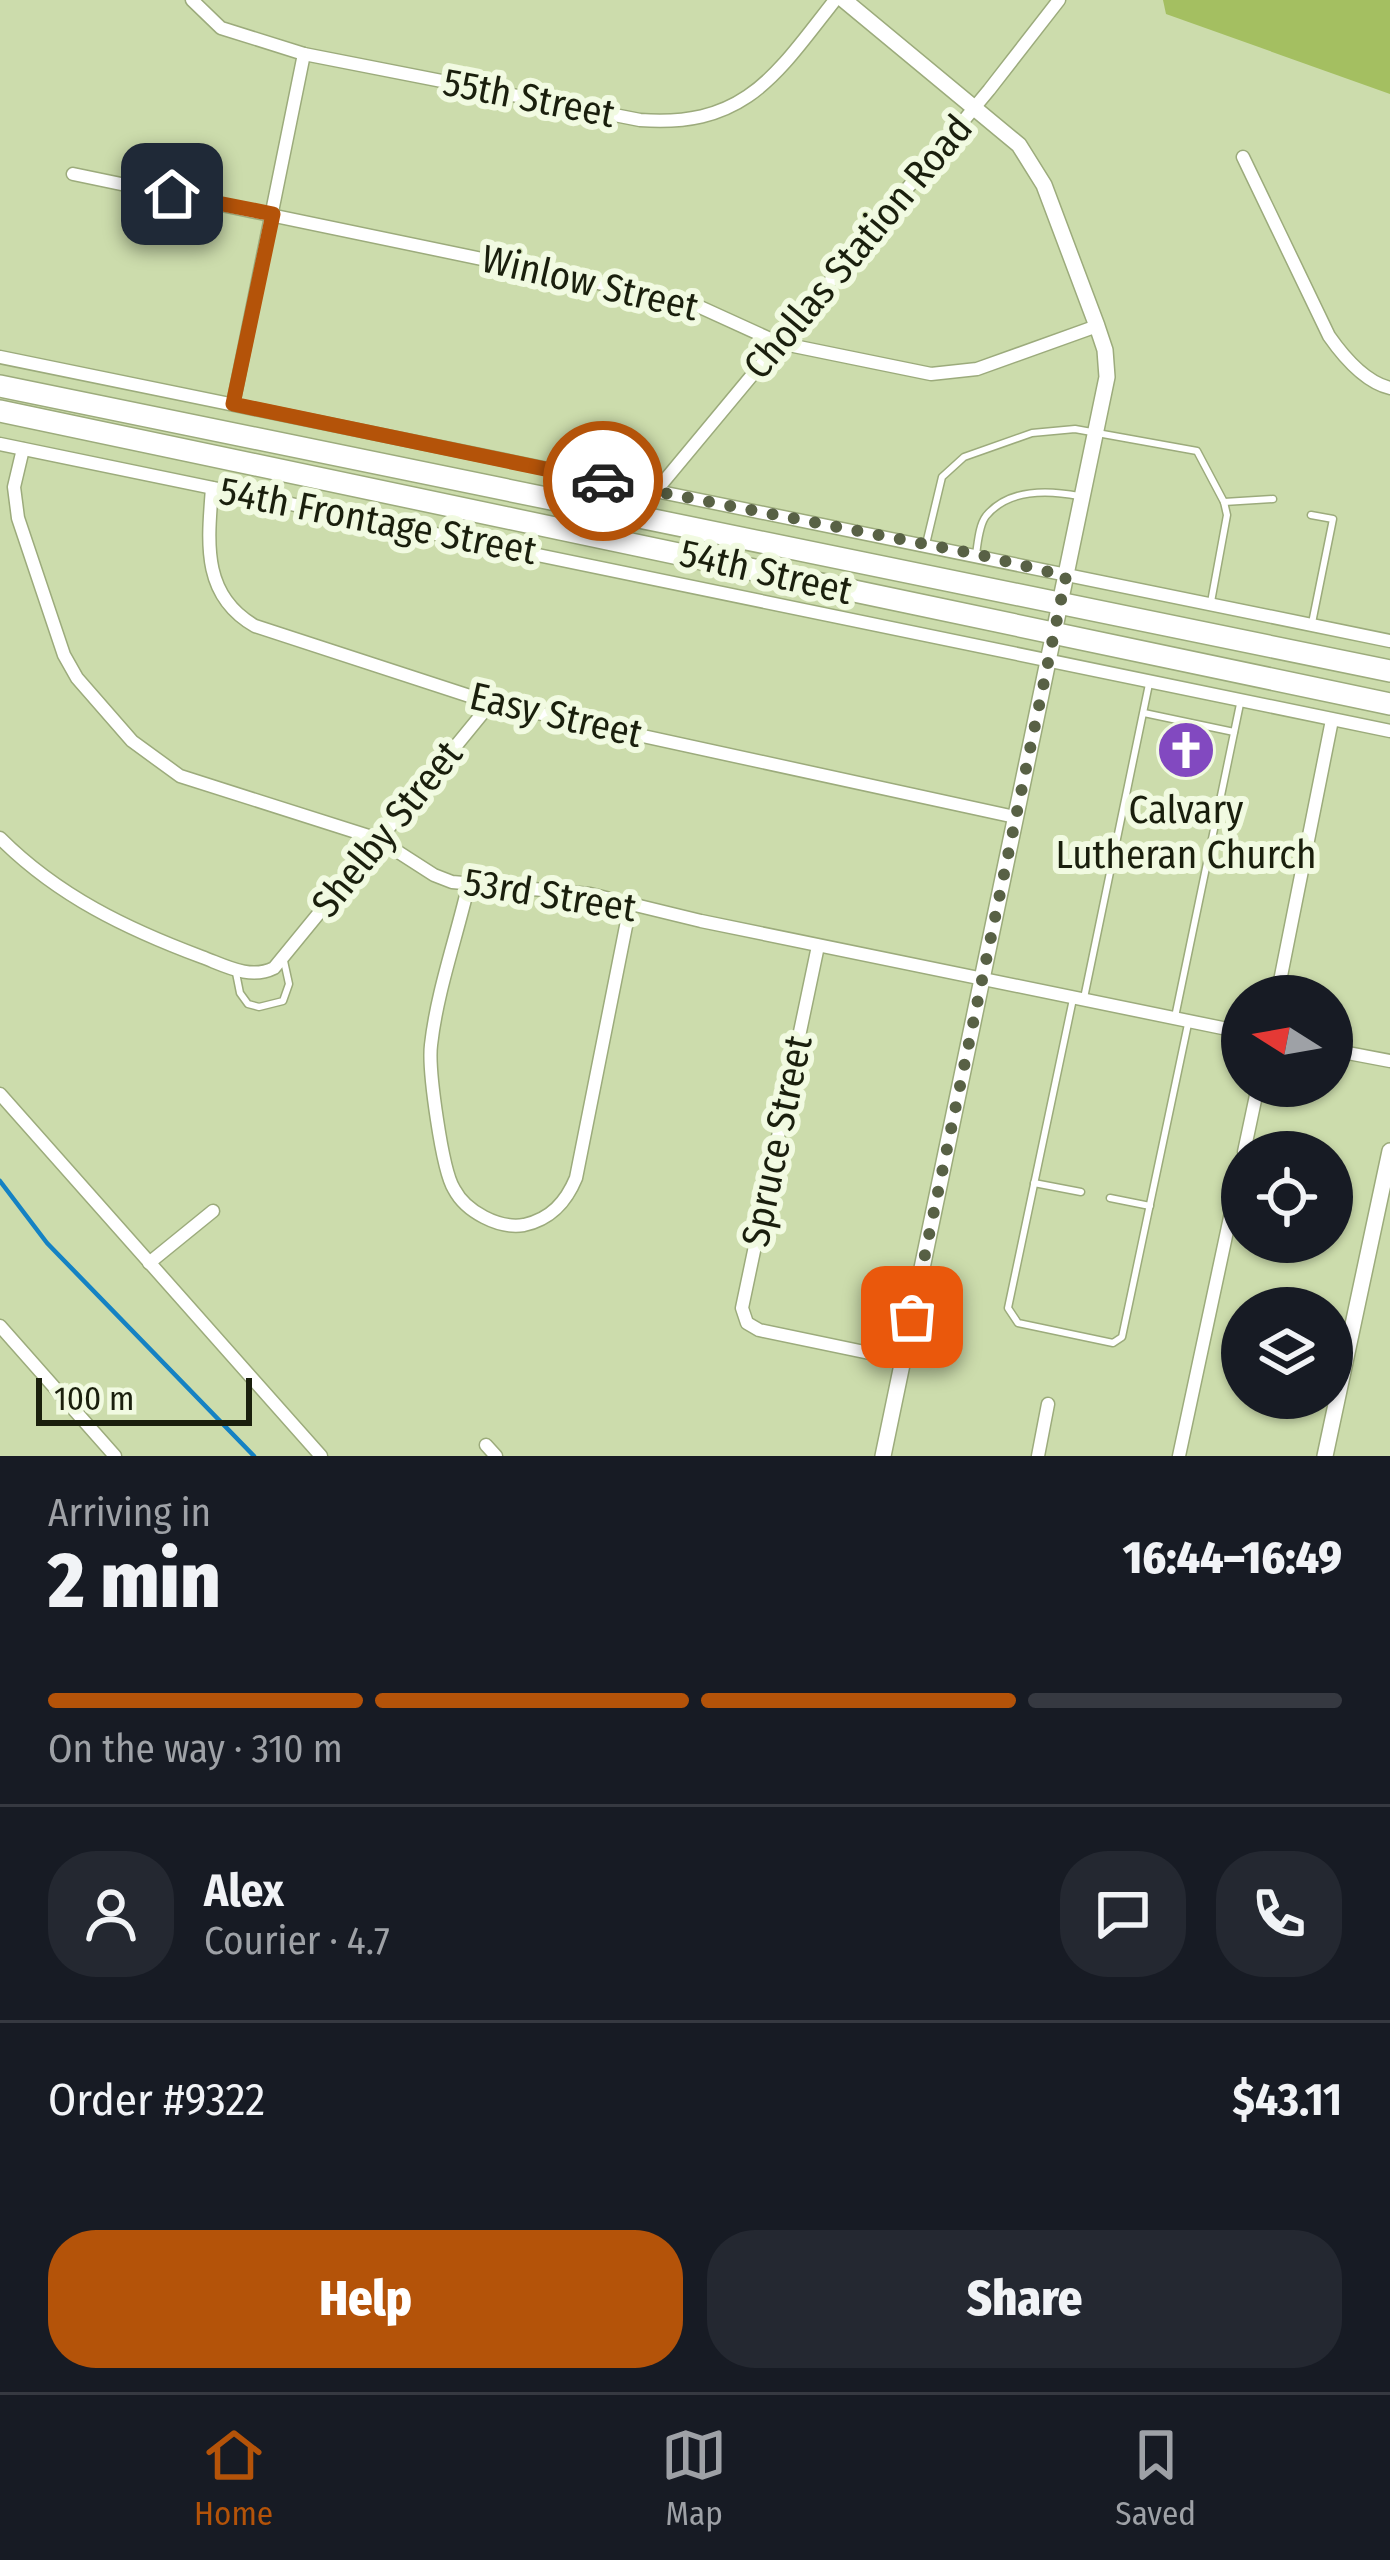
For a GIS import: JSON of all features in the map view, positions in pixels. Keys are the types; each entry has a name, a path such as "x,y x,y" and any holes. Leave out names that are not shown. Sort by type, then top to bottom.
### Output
{"main road":[{"name":"54th Street","path":"0,386 1390,671"},
{"name":"54th Street","path":"0,411 1390,704"}],"street":[{"name":"55th Street","path":"192,0 221,28 304,54 640,120 679,123 742,102 770,80 835,0"},
{"path":"844,0 1019,145 1044,185 1105,350 1107,377 883,1456"},
{"name":"Chollas Station Road","path":"655,492 1059,0"},
{"path":"233,404 304,54"},
{"path":"1243,157 1329,336 1341,354 1380,386 1390,388"},
{"name":"Winlow Street","path":"73,174 689,302 779,343 931,374 976,369 1097,326"},
{"path":"0,357 1390,641"},
{"name":"54th Frontage Street","path":"0,444 1390,731"},
{"name":"53rd Street","path":"23,449 14,487 18,518 64,655 77,678 132,741 180,776 378,839 434,875 469,883 590,894 818,946 1221,1027"},
{"name":"Easy Street","path":"212,488 210,570 221,595 245,620 491,703 1015,817"},
{"name":"Shelby Street","path":"283,956 491,703"},
{"path":"1281,975 1332,720"},
{"path":"0,838 54,884 145,935 235,969 262,974 283,956"},
{"path":"469,883 431,1046 433,1082 451,1186 478,1214 511,1226 553,1212 569,1195 576,1178 630,906"},
{"name":"Spruce Street","path":"818,946 742,1308 747,1323 759,1330 903,1360"},
{"path":"1353,1054 1390,1061"},
{"path":"0,1094 321,1456"},
{"path":"1325,1456 1390,1151"},
{"path":"149,1263 213,1210"},
{"path":"1179,1456 1221,1259"},
{"path":"0,1326 116,1456"},
{"path":"1038,1456 1048,1403"}],"lane":[{"path":"926,544 942,477 964,458 1032,433 1062,428 1197,451 1227,514 1210,602"},
{"path":"976,554 983,518 1001,504 1029,492 1084,496"},
{"path":"1224,502 1273,499"},
{"path":"1312,515 1333,519 1312,623"},
{"path":"1150,682 1008,1308 1018,1323 1113,1343 1122,1337 1150,1206 1241,701"},
{"path":"1143,712 1234,732"},
{"path":"235,969 239,993 248,1004 260,1007 283,1001 290,985 283,956"},
{"path":"1034,1183 1081,1192"},
{"path":"1110,1198 1150,1206"}],"green space":[{"path":"1163,0 1390,0 1390,94 1166,14"}],"waterway":[{"path":"0,1181 47,1243 254,1456"}],"way so far":[{"path":"603,481 1066,576 912,1317"}],"place":[{"name":"Calvary Lutheran Church","path":"1186,750"}],"route":[{"path":"172,194 273,214 233,404 603,481"}]}
